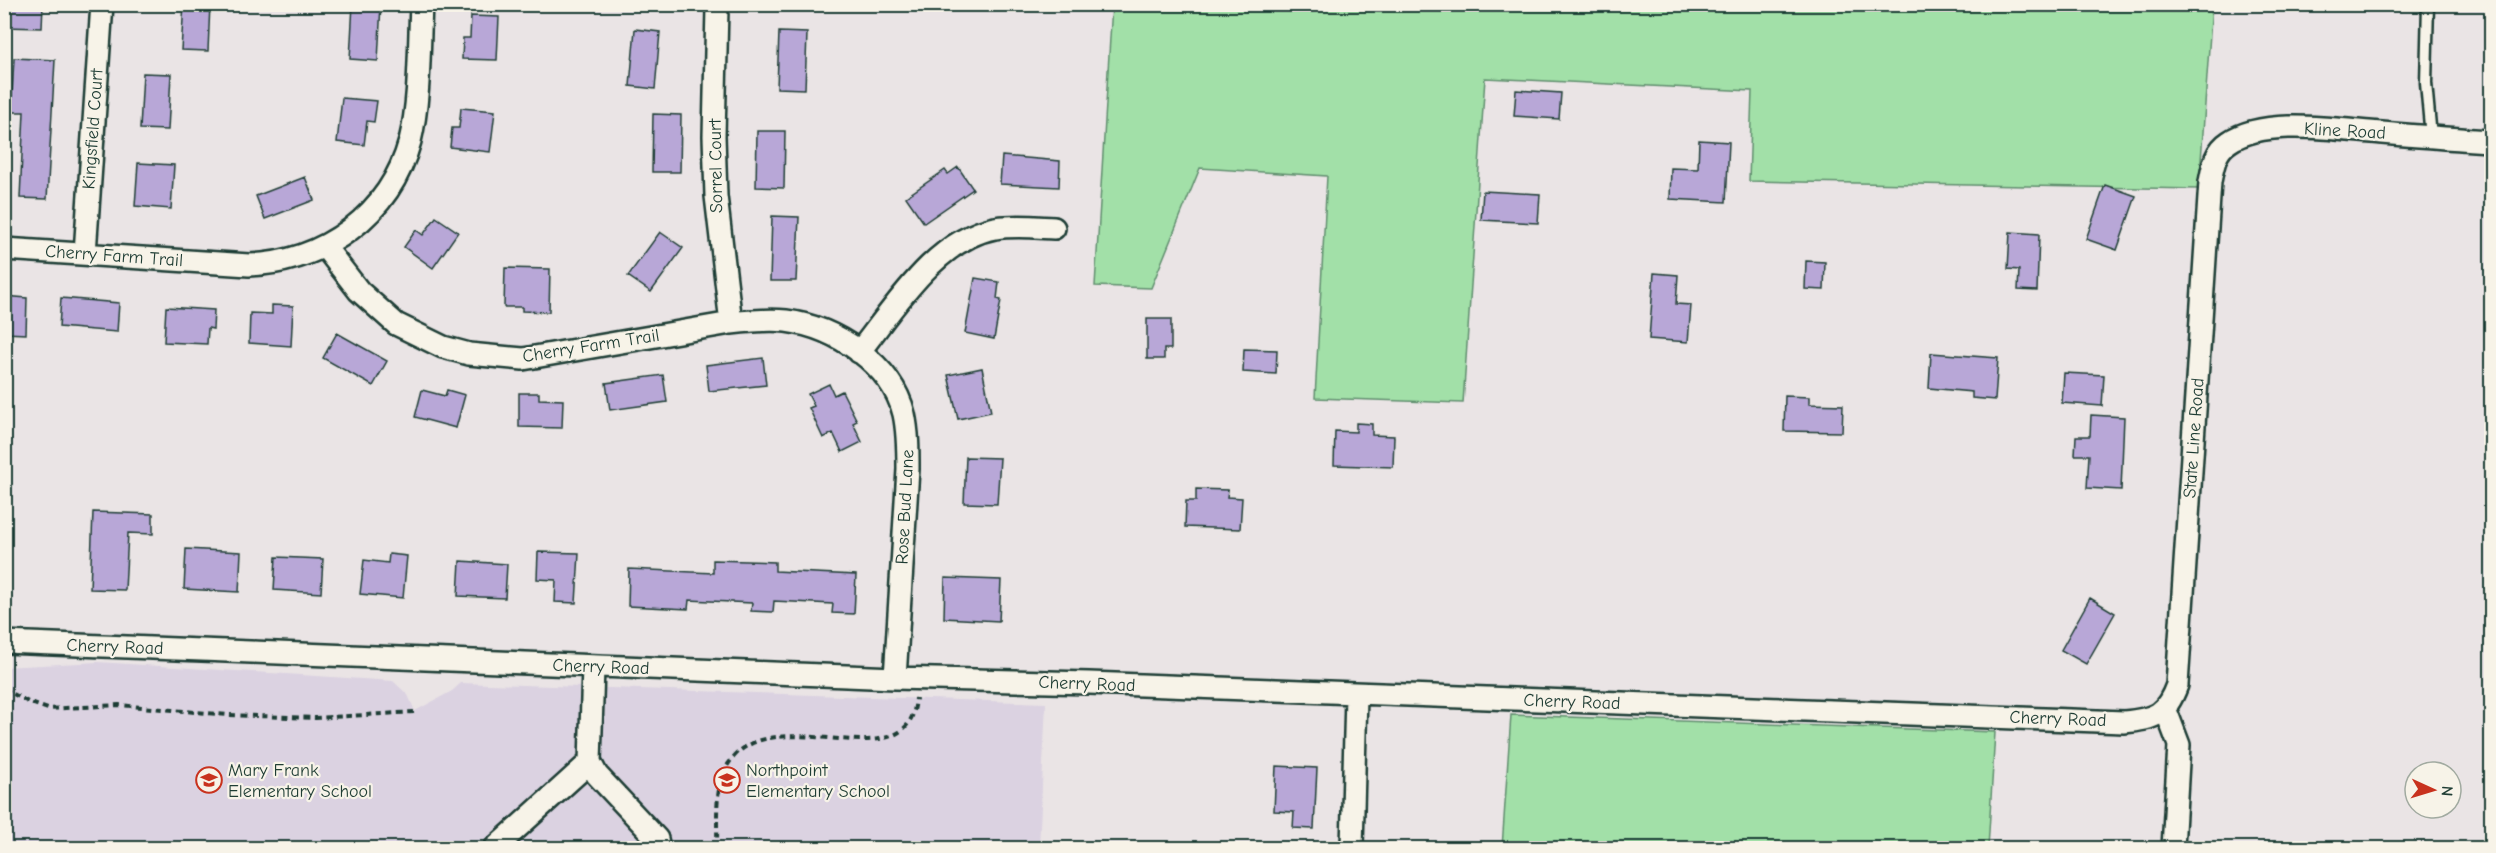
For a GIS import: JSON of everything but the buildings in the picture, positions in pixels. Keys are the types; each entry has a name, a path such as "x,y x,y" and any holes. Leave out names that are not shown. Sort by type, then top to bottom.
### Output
{"street":[{"name":"Kingsfield Court","path":"85,253 102,4"},
{"path":"325,247 351,230 369,214 388,189 404,160 414,119 421,4"},
{"name":"Sorrel Court","path":"717,8 714,136 716,196 731,323"},
{"name":"Kline Road","path":"2213,165 2218,152 2229,141 2249,132 2274,129 2308,128 2492,141"},
{"name":"State Line Road","path":"2165,708 2177,685 2180,656 2210,182 2213,165"},
{"path":"859,352 919,278 955,243 992,229 1022,226 1054,228"},
{"name":"Cherry Farm Trail","path":"4,249 249,265 288,260 325,247 359,291 396,324 443,347 469,354 523,359 731,323 787,321 814,328 859,352"},
{"name":"Rose Bud Lane","path":"859,352 872,361 895,391 904,412 908,437 895,678"},
{"name":"Cherry Road","path":"4,642 593,667 2124,722 2157,716 2165,708"},
{"path":"593,667 590,762 597,775 657,839 660,849"},
{"path":"1352,849 1356,695"},
{"path":"2165,708 2179,746 2173,849"},
{"path":"495,849 590,762"}],"lane":[{"path":"2428,4 2427,83 2431,137"}],"path":[{"path":"717,849 720,785 729,763 744,748 757,740 776,735 874,741 891,738 910,722 916,708 918,679"},
{"path":"4,689 28,702 48,709 119,705 228,715 316,718 414,712"}],"shaded area":[{"path":"98,662 393,681 408,695 415,711 452,691 461,683 1046,703 1039,848 5,848 4,667"}],"green space":[{"path":"1112,5 2212,5 2199,189 1749,181 1752,91 1485,78 1463,403 1315,398 1327,176 1200,168 1151,288 1095,286"},
{"path":"1511,715 1995,732 1988,848 1502,848"}],"place":[{"name":"Mary Frank Elementary School","path":"209,780"},
{"name":"Northpoint Elementary School","path":"727,780"}]}
